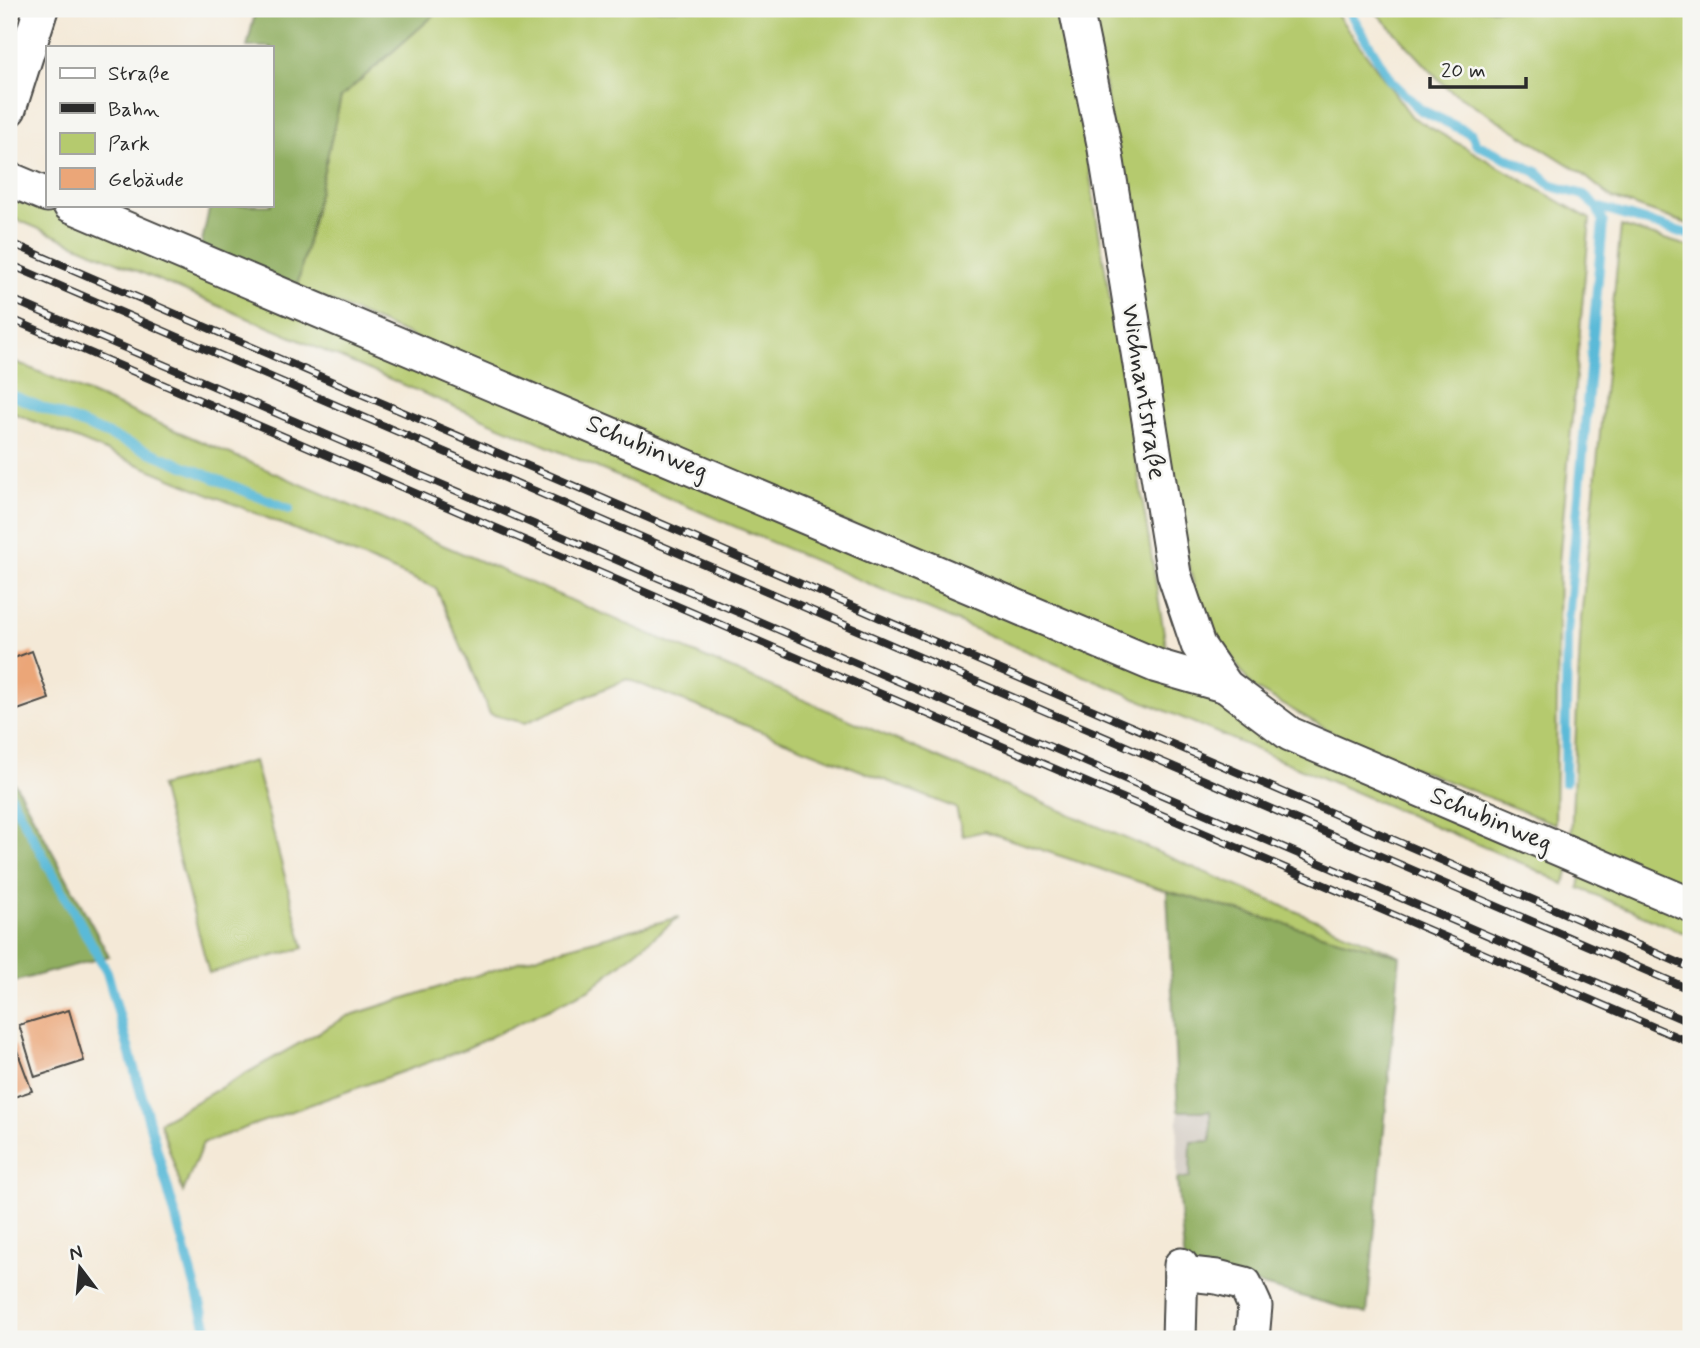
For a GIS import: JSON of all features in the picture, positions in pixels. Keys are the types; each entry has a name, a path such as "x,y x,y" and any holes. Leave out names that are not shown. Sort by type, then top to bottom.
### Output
{"street":[{"path":"9,109 41,9"},
{"name":"Wichnantstraße","path":"1076,9 1105,149 1174,574 1198,645 1226,686 1290,734"},
{"path":"9,179 46,195"},
{"name":"Schubinweg","path":"72,206 1157,666 1226,686"},
{"name":"Schubinweg","path":"1290,734 1691,905"},
{"path":"1179,1339 1181,1269 1245,1284 1255,1306 1252,1339"}],"shaded area":[{"path":"1210,1110 1211,1141 1190,1177 1177,1179 1178,1111"}],"green space":[{"path":"256,9 441,9 341,97 297,287 201,246 210,206 273,206 273,46 247,46"},
{"path":"441,9 1063,9 1167,652 1136,647 297,287 341,97"},
{"path":"1092,9 1333,9 1412,117 1590,219 1559,563 1555,824 1350,742 1252,687 1201,612 1174,509"},
{"path":"1373,9 1691,9 1691,225 1612,198 1580,172 1447,88"},
{"path":"9,186 46,202 46,206 56,206 1181,681 1572,862 1564,884 1526,865 9,216"},
{"path":"1621,226 1691,247 1691,890 1571,839 1581,619"},
{"path":"9,359 1400,956 1167,891 984,831 963,836 956,808 627,679 525,723 490,714 436,588 9,411"},
{"path":"254,761 304,948 209,973 160,786"},
{"path":"9,780 16,785 109,956 9,983"},
{"path":"1583,865 1691,911 1691,936 1579,888"},
{"path":"1167,891 1400,956 1367,1314 1185,1265 1177,1179 1190,1177 1191,1142 1211,1141 1210,1111 1178,1111"},
{"path":"679,917 590,989 463,1050 203,1143 183,1192 160,1122 348,1016 544,954"}],"building":[{"path":"32,651 49,699 9,713 9,660"},
{"path":"69,1010 84,1061 35,1077 19,1025"},
{"path":"15,1045 32,1091 14,1097 9,1083 9,1047"}],"waterway":[{"path":"1351,9 1352,16 1391,81 1421,110 1472,134 1476,144 1537,172 1552,186 1584,195 1597,207 1691,235"},
{"path":"1565,782 1567,632 1603,222 1597,207"},
{"path":"9,394 289,509"},
{"path":"9,794 107,972 210,1339"}],"railway":[{"path":"9,242 1691,968"},
{"path":"9,264 1691,990"},
{"path":"9,298 1691,1023"},
{"path":"9,318 1691,1043"}]}
